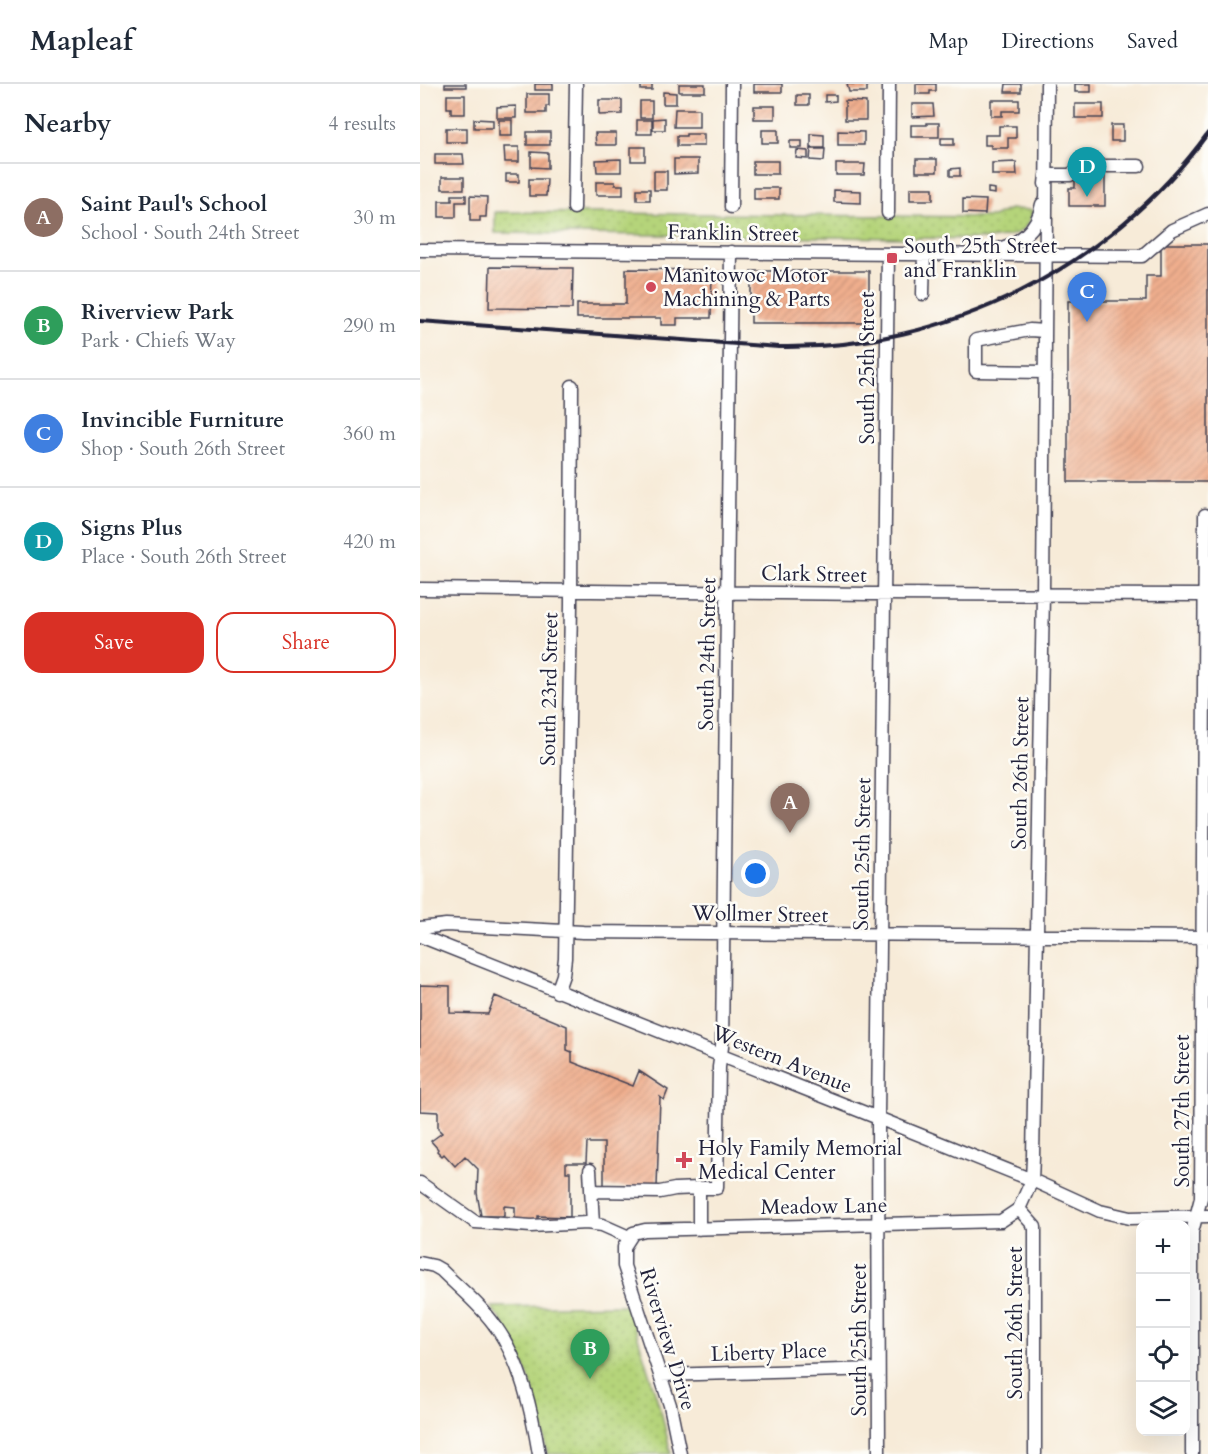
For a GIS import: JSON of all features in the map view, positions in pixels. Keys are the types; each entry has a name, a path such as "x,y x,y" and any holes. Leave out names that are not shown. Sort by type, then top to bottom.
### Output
{"street":[{"path":"574,208 576,84"},
{"path":"731,207 732,84"},
{"path":"888,213 889,84"},
{"name":"South 26th Street","path":"1035,1454 1035,1227 1019,1209 1032,1180 1043,594 1047,84"},
{"path":"968,254 1012,245 1027,234 1041,211 1046,175 1070,176 1082,166 1139,166"},
{"name":"Franklin Street","path":"420,250 1142,256 1172,230 1208,214"},
{"name":"South 24th Street","path":"699,1188 717,1188 718,1072 721,1055 724,934 731,252"},
{"name":"South 25th Street","path":"879,1454 878,1118 888,254"},
{"path":"923,294 924,254"},
{"path":"1044,331 1030,330 976,340 976,370 1044,372"},
{"name":"South 23rd Street","path":"557,992 564,972 572,386"},
{"name":"South 27th Street","path":"1191,1454 1192,1232 1201,1198 1205,938 1207,595 1205,515"},
{"name":"Clark Street","path":"420,589 1207,595"},
{"name":"Wollmer Street","path":"420,928 446,925 564,931 724,934 1205,938"},
{"name":"Western Avenue","path":"420,936 1032,1180 1100,1210 1130,1218 1195,1216"},
{"path":"590,1170 593,1224"},
{"path":"420,1184 475,1222 531,1226 593,1224 602,1225 629,1237"},
{"path":"591,1191 660,1192 699,1188 699,1229"},
{"name":"Meadow Lane","path":"629,1237 639,1230 1001,1221 1019,1209"},
{"path":"1195,1216 1208,1216"},
{"name":"Riverview Drive","path":"629,1237 623,1251 624,1266 670,1405 680,1454"},
{"path":"420,1263 441,1270 496,1327 518,1372 529,1403 539,1454"},
{"name":"Liberty Place","path":"661,1375 878,1369"}],"green space":[{"path":"1010,209 1033,210 1027,225 1017,233 988,239 495,233 495,212 993,217"},
{"path":"628,1305 662,1415 671,1454 547,1454 530,1380 510,1334 491,1307"}],"building":[{"path":"445,84 466,84 466,87 445,87"},
{"path":"535,84 553,84 553,90 535,90"},
{"path":"641,84 652,84 652,90 641,90"},
{"path":"679,84 705,84 705,92 679,92"},
{"path":"754,84 782,84 782,92 754,92"},
{"path":"847,84 867,84 867,92 849,92"},
{"path":"916,84 936,84 936,91 930,91 930,94 916,94"},
{"path":"1006,84 1021,84 1021,92 1005,92"},
{"path":"1075,84 1091,84 1091,92 1075,92"},
{"path":"663,92 676,93 676,104 663,104"},
{"path":"527,94 549,94 549,106 546,106 546,113 527,113"},
{"path":"447,95 465,95 465,114 451,114 451,108 447,108"},
{"path":"797,95 809,95 809,105 797,105"},
{"path":"825,95 836,95 836,101 825,102"},
{"path":"599,100 622,100 622,114 599,115"},
{"path":"991,100 1019,100 1019,111 1002,111 1002,116 991,116"},
{"path":"640,101 652,101 652,118 640,118"},
{"path":"845,101 866,102 866,120 845,120"},
{"path":"912,104 933,104 934,116 912,117"},
{"path":"1075,104 1103,104 1103,118 1075,118"},
{"path":"516,106 516,118 497,118 497,107"},
{"path":"754,106 775,106 775,119 754,119"},
{"path":"675,109 699,109 699,127 674,127"},
{"path":"665,118 665,130 653,130 653,119"},
{"path":"474,119 493,120 493,128 474,128"},
{"path":"499,120 512,120 512,136 499,136"},
{"path":"637,120 652,120 652,134 637,134"},
{"path":"927,123 939,123 939,137 911,137 911,125 927,125"},
{"path":"1111,125 1123,125 1123,141 1111,141"},
{"path":"999,126 1016,126 1016,138 1008,138 1008,148 991,148 991,145 985,145 985,135 999,135"},
{"path":"446,128 467,128 467,142 446,142"},
{"path":"762,130 778,130 778,143 762,143"},
{"path":"838,131 864,132 864,145 838,145"},
{"path":"527,132 550,132 550,145 527,145"},
{"path":"595,133 616,133 616,145 596,145"},
{"path":"686,134 704,134 704,146 677,146 677,136 686,136"},
{"path":"811,134 824,135 824,148 811,148"},
{"path":"941,138 954,138 954,145 941,145"},
{"path":"790,141 802,141 802,148 790,148"},
{"path":"504,147 519,147 519,162 505,162"},
{"path":"631,147 645,147 645,161 631,161"},
{"path":"811,149 825,149 824,161 810,160"},
{"path":"797,150 808,151 808,159 796,158"},
{"path":"531,152 548,153 548,168 531,167"},
{"path":"435,154 463,154 464,164 435,164"},
{"path":"621,159 621,172 597,172 596,160"},
{"path":"674,159 698,159 698,173 674,174"},
{"path":"916,159 937,159 937,172 916,172"},
{"path":"753,161 778,161 778,174 753,174"},
{"path":"1016,162 1017,175 992,175 992,163"},
{"path":"836,164 865,164 864,175 836,175"},
{"path":"960,168 960,176 950,176 950,169"},
{"path":"654,171 667,171 667,190 654,190"},
{"path":"506,174 519,174 519,182 506,182"},
{"path":"1075,174 1105,175 1105,206 1069,206 1069,188 1075,188"},
{"path":"442,177 464,177 464,189 442,189"},
{"path":"529,179 547,179 546,196 529,196"},
{"path":"596,182 615,182 615,185 623,185 623,195 596,195"},
{"path":"754,188 779,188 779,199 754,199"},
{"path":"910,188 933,188 933,200 910,200"},
{"path":"988,188 995,189 995,194 988,193"},
{"path":"637,189 650,189 650,200 637,200"},
{"path":"834,190 861,191 861,203 834,202"},
{"path":"452,195 466,195 466,202 456,202 456,217 439,217 439,201 452,201"},
{"path":"470,196 487,197 486,217 480,217 480,221 470,221"},
{"path":"963,199 986,200 985,214 963,213"},
{"path":"1161,244 1208,244 1208,482 1068,482 1068,301 1146,301 1146,276 1161,276"},
{"path":"490,267 573,268 572,309 489,308"},
{"name":"Manitowoc Motor Machining & Parts","path":"626,269 712,270 711,318 677,318 677,325 661,325 661,318 577,318 577,304 626,304"},
{"path":"751,271 869,271 869,323 751,323"},
{"path":"420,985 450,986 450,1013 488,1014 495,996 567,1026 567,1050 572,1052 572,1062 633,1086 639,1071 668,1090 664,1100 660,1097 657,1187 604,1187 604,1143 587,1143 586,1163 566,1163 566,1172 570,1172 570,1217 538,1216 538,1220 515,1220 515,1207 504,1206 504,1216 481,1216 477,1193 478,1169 465,1156 455,1166 444,1154 442,1156 437,1151 438,1149 431,1141 442,1133 438,1129 438,1112 420,1111"}],"railway":[{"path":"420,321 779,347 841,344 903,334 962,316 1019,292 1073,261 1123,224 1168,181 1208,133"}],"place":[{"name":"Signs Plus","path":"1087,197"},
{"name":"South 25th Street and Franklin","path":"892,258"},
{"name":"Manitowoc Motor Machining & Parts","path":"651,287"},
{"name":"Invincible Furniture","path":"1087,322"},
{"name":"Saint Paul's School","path":"790,833"},
{"name":"Holy Family Memorial Medical Center","path":"684,1160"},
{"name":"Riverview Park","path":"590,1379"}]}
